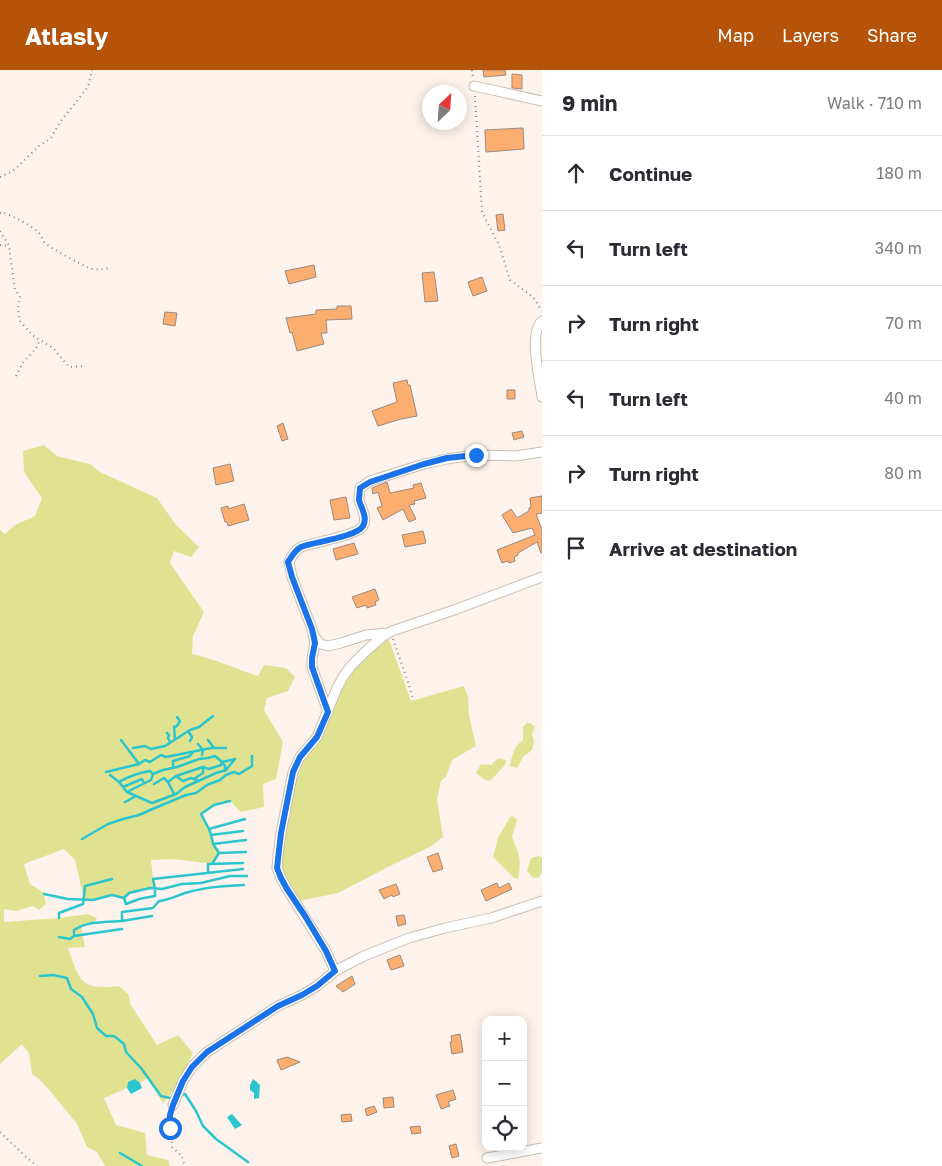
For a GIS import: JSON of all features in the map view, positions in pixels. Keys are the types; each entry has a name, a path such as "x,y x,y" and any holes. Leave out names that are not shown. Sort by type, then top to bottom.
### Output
{"street":[{"path":"474,86 542,101"},
{"path":"542,321 536,330 535,346 542,397"},
{"path":"328,712 312,667 314,636 288,562 293,554 300,547 358,531 363,526 365,516 359,498 360,488 370,482 447,458 476,455 516,456 542,452"},
{"path":"335,971 326,951 287,889 277,868 281,833 293,772 300,757 317,737 343,677 367,650 382,638 390,633 542,577"},
{"path":"314,636 320,644 328,646 375,634 390,633"},
{"path":"173,1105 183,1081 192,1067 207,1052 278,1006 317,986 335,971 364,956 409,938 491,918 542,901"},
{"path":"487,1158 542,1148"}],"path":[{"path":"0,177 13,171 39,146 51,138 60,122 88,87 92,70"},
{"path":"472,70 482,212 499,245 510,280 533,297 542,311"},
{"path":"0,213 15,217 40,234 45,243 77,262 89,268 101,270 108,268"},
{"path":"0,231 9,246 15,290 20,296 18,309 20,321 32,335 53,348 69,367 84,366"},
{"path":"0,245 9,246"},
{"path":"16,376 24,362 36,349 40,339"},
{"path":"390,633 413,699"},
{"path":"173,1105 170,1120 172,1147 182,1156 186,1166"},
{"path":"0,1132 37,1166"}],"green space":[{"path":"44,445 57,456 90,464 100,472 157,498 176,525 199,547 191,557 174,551 170,563 204,612 193,636 192,654 258,676 264,665 286,668 295,677 288,691 267,698 264,710 283,742 276,779 263,784 264,807 241,812 230,801 214,805 201,814 209,829 213,844 219,853 212,864 174,859 151,860 155,889 138,890 124,898 112,895 93,900 84,899 75,860 64,849 24,864 30,884 43,892 46,904 39,910 33,906 16,911 4,909 4,922 88,914 97,918 94,923 81,926 85,947 68,948 79,976 89,985 96,987 119,986 129,995 130,1004 157,1045 178,1035 193,1053 178,1085 163,1103 147,1078 140,1083 135,1079 129,1082 127,1088 104,1098 116,1125 145,1133 147,1155 168,1160 170,1166 105,1166 97,1152 87,1147 77,1124 51,1092 32,1074 29,1053 22,1044 0,1064 0,530 5,534 15,525 35,516 42,498 24,472 23,451"},
{"path":"388,637 411,701 464,686 468,697 469,715 476,746 452,760 446,777 441,781 437,799 443,837 430,847 338,893 299,901 280,867 282,845 295,785 304,757 343,681"},
{"path":"527,723 535,727 532,734 534,741 532,750 523,757 517,768 510,766 517,745 523,740 523,727"},
{"path":"498,758 506,760 505,765 490,781 485,780 476,773 481,764 491,765"},
{"path":"513,816 517,820 512,837 519,858 518,879 514,878 493,857 498,838 510,817"},
{"path":"539,856 542,858 542,873 539,877 533,878 527,871 531,858"}],"water":[{"path":"135,1079 142,1088 131,1094 127,1088 128,1082"},
{"path":"253,1079 260,1085 259,1098 254,1099 254,1093 250,1090"},
{"path":"232,1114 242,1125 235,1129 227,1117"}],"building":[{"path":"483,70 505,70 506,75 484,77"},
{"path":"512,74 522,75 522,89 512,88"},
{"path":"523,128 524,149 486,152 485,130"},
{"path":"503,214 505,230 498,231 496,215"},
{"path":"314,265 316,277 289,284 285,271"},
{"path":"434,272 438,301 425,302 422,273"},
{"path":"482,277 487,291 473,296 468,282"},
{"path":"337,306 351,306 352,319 326,320 327,333 321,333 324,344 297,351 286,318 316,314 316,310 337,309"},
{"path":"165,312 177,313 175,326 163,324"},
{"path":"407,380 408,385 410,385 417,416 378,426 372,411 397,402 393,383"},
{"path":"507,390 515,390 515,399 507,399"},
{"path":"283,423 288,439 282,441 277,426"},
{"path":"522,431 524,437 514,440 512,433"},
{"path":"230,464 234,481 216,485 213,468"},
{"path":"387,482 390,493 414,488 413,485 421,483 426,498 414,501 415,504 409,505 416,519 409,522 403,509 383,520 377,508 382,506 378,492 373,494 372,488"},
{"path":"542,496 542,513 536,514 542,530 542,553 537,542 518,553 514,557 515,561 502,563 497,550 535,535 532,528 513,533 502,515 511,509 517,518 531,508 530,498"},
{"path":"346,497 350,518 334,520 330,500"},
{"path":"244,504 249,520 228,526 221,508 228,506 228,509"},
{"path":"423,531 426,543 405,547 402,535"},
{"path":"354,543 358,554 336,560 333,549"},
{"path":"375,589 379,600 375,602 376,605 367,608 366,605 357,608 352,597"},
{"path":"438,853 443,869 433,872 427,857"},
{"path":"497,883 499,888 509,883 512,889 486,901 481,890"},
{"path":"396,884 400,894 384,899 379,890"},
{"path":"404,915 406,924 398,926 396,916"},
{"path":"400,955 404,966 391,970 387,960"},
{"path":"352,976 355,984 343,992 336,986"},
{"path":"460,1034 463,1052 452,1054 451,1036"},
{"path":"287,1057 300,1062 281,1070 277,1060"},
{"path":"453,1090 456,1099 448,1102 450,1106 441,1109 436,1095"},
{"path":"393,1097 394,1107 384,1108 383,1098"},
{"path":"374,1106 377,1112 367,1116 365,1109"},
{"path":"351,1114 352,1121 342,1122 341,1115"},
{"path":"420,1126 421,1133 412,1134 410,1127"},
{"path":"456,1144 459,1156 452,1158 449,1146"}],"waterway":[{"path":"133,748 145,746 151,749 165,746 190,730 199,727 213,716"},
{"path":"175,739 174,727 180,721 177,717"},
{"path":"188,731 192,737 190,741"},
{"path":"167,733 170,742"},
{"path":"121,740 139,764"},
{"path":"208,740 214,748"},
{"path":"198,744 203,750 202,755"},
{"path":"106,772 139,764 145,760 150,762 161,755 166,757 211,748 226,748"},
{"path":"173,768 173,761 190,756 193,752"},
{"path":"127,792 151,780 153,774 163,770 215,756 222,762 235,759"},
{"path":"82,839 108,824 139,815 186,795 196,793 226,775 234,772 239,774 252,766 252,756"},
{"path":"110,775 127,792 152,803 176,794 185,787 226,770 235,759"},
{"path":"154,784 164,778 168,782 176,776 203,767 209,769 221,765 222,762 225,766 225,771"},
{"path":"194,779 203,773 203,767"},
{"path":"119,782 130,776 150,771 153,774"},
{"path":"176,776 183,781 191,778 199,781"},
{"path":"123,787 142,779 144,783"},
{"path":"168,782 174,794"},
{"path":"125,802 136,796"},
{"path":"209,829 201,814 214,805 230,801"},
{"path":"211,835 209,829 245,819"},
{"path":"213,843 211,835 243,831"},
{"path":"219,853 213,844 246,840"},
{"path":"212,864 219,853 246,852"},
{"path":"208,873 208,864 243,863"},
{"path":"124,898 126,904 155,896 153,879 243,869"},
{"path":"44,894 68,899 93,900 112,895 124,898 129,893 150,888 162,889 230,876 247,876"},
{"path":"59,918 59,913 83,904 85,886 112,879"},
{"path":"59,937 70,939 74,936 74,930 85,925 97,922 122,921 122,912 153,908 159,901 185,893 207,888 244,885"},
{"path":"122,921 152,916"},
{"path":"74,936 122,929"},
{"path":"40,976 53,975 67,978 71,989 82,997 93,1014 97,1028 106,1036 114,1036 124,1044 126,1052 141,1068 161,1096 173,1097"},
{"path":"181,1095 185,1094 203,1126 216,1139 248,1162"},
{"path":"120,1153 142,1166"}],"route":[{"path":"170,1128 170,1115 183,1081 192,1067 207,1052 278,1006 317,986 335,971 326,951 287,889 277,868 281,833 293,772 300,757 317,737 328,712 312,667 315,643 312,629 288,562 300,547 358,531 363,526 365,516 359,498 360,488 370,482 447,458 476,455"}]}
